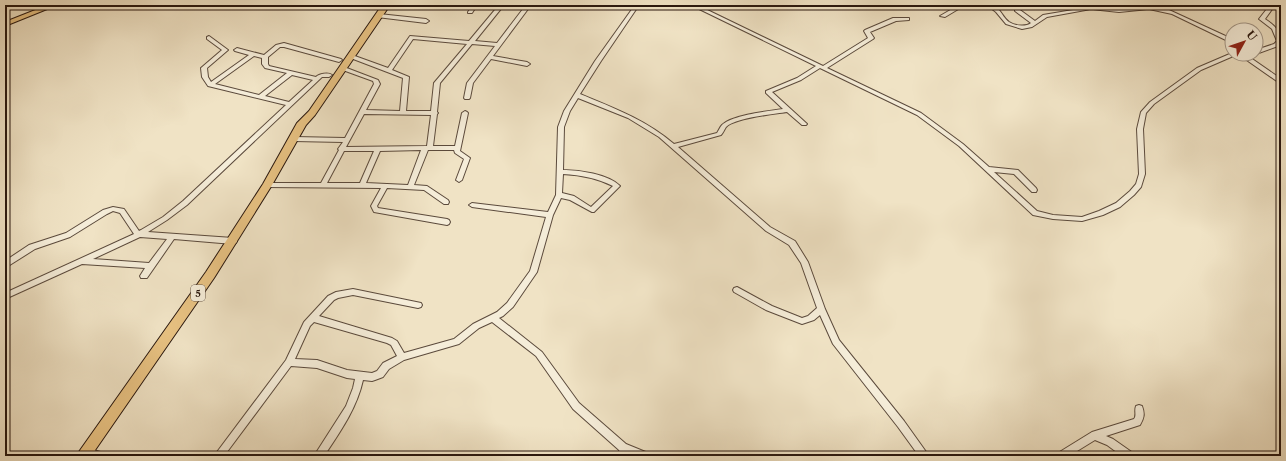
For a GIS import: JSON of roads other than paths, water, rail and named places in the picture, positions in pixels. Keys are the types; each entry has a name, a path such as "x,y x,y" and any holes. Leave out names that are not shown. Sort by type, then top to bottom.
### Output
{"highway":[{"path":"337,69 358,39 378,5"},
{"path":"337,69 350,56 358,39 379,16 386,5"},
{"name":"5","path":"84,454 232,241 267,185 302,123 312,113 337,69"}],"main road":[{"path":"5,24 54,5"}],"street":[{"path":"470,12 475,5"},
{"path":"410,187 428,149 436,113 438,83 470,42 502,5"},
{"path":"466,98 470,83 529,5"},
{"path":"289,362 317,364 359,377 369,378 377,376 386,366 402,357 417,351 450,344 461,338 480,323 493,318 510,305 533,272 550,215 560,195 559,172 561,127 567,111 598,61 637,5"},
{"path":"693,5 919,114 961,145 1035,213 1053,217 1082,219 1109,209 1132,193 1141,180 1140,129 1142,113 1199,69 1224,59"},
{"path":"943,16 963,5"},
{"path":"989,5 998,11 1010,24 1025,27 1051,15 1091,8 1119,11 1149,8 1172,12"},
{"path":"1159,5 1224,37"},
{"path":"1264,50 1276,46 1280,41 1274,28 1262,18 1273,5"},
{"path":"1018,6 1017,10 1022,15 1035,23"},
{"path":"379,16 426,21"},
{"path":"804,124 768,92 799,79 822,67 871,38 867,31 895,19 908,18"},
{"path":"389,70 412,37 499,45"},
{"path":"209,38 225,50 204,68 205,77 210,85 290,104"},
{"path":"317,79 267,67 265,64 265,57 278,46 284,45 337,69 377,82 323,184"},
{"path":"237,50 265,57"},
{"path":"210,85 253,54"},
{"path":"350,56 406,77 403,113"},
{"path":"490,57 527,64"},
{"path":"1252,62 1281,82"},
{"path":"5,296 138,234 177,210 317,79 322,75 337,69"},
{"path":"260,97 291,73"},
{"path":"577,95 630,117 675,146 768,229 792,243 804,262 821,309 836,342 898,419 924,456"},
{"path":"675,146 719,134 724,127 732,122 758,115 788,110"},
{"path":"362,112 436,113"},
{"path":"459,180 467,157 458,153 465,113"},
{"path":"294,139 346,140"},
{"path":"341,149 458,148"},
{"path":"362,185 378,149"},
{"path":"988,169 1016,172 1034,190"},
{"path":"559,172 577,172 596,176 617,186 596,208 592,210 572,198 560,195"},
{"path":"267,185 323,184 427,188 446,202"},
{"path":"385,186 374,206 376,210 447,222"},
{"path":"472,204 550,215"},
{"path":"5,265 32,247 68,235 105,212 113,209 122,211 138,234 171,238 232,241"},
{"path":"144,276 171,238"},
{"path":"80,261 151,266"},
{"path":"737,290 764,306 802,321 811,318 821,309"},
{"path":"219,456 289,362 304,328 332,297 350,293 418,305"},
{"path":"313,318 389,340 394,343 402,357"},
{"path":"493,318 539,354 576,406 624,452 645,456"},
{"path":"319,456 343,421 356,391 359,377"},
{"path":"1061,456 1096,435 1137,422 1140,417 1139,409"},
{"path":"1096,435 1110,442 1130,456"},
{"path":"84,454 101,456"}]}
